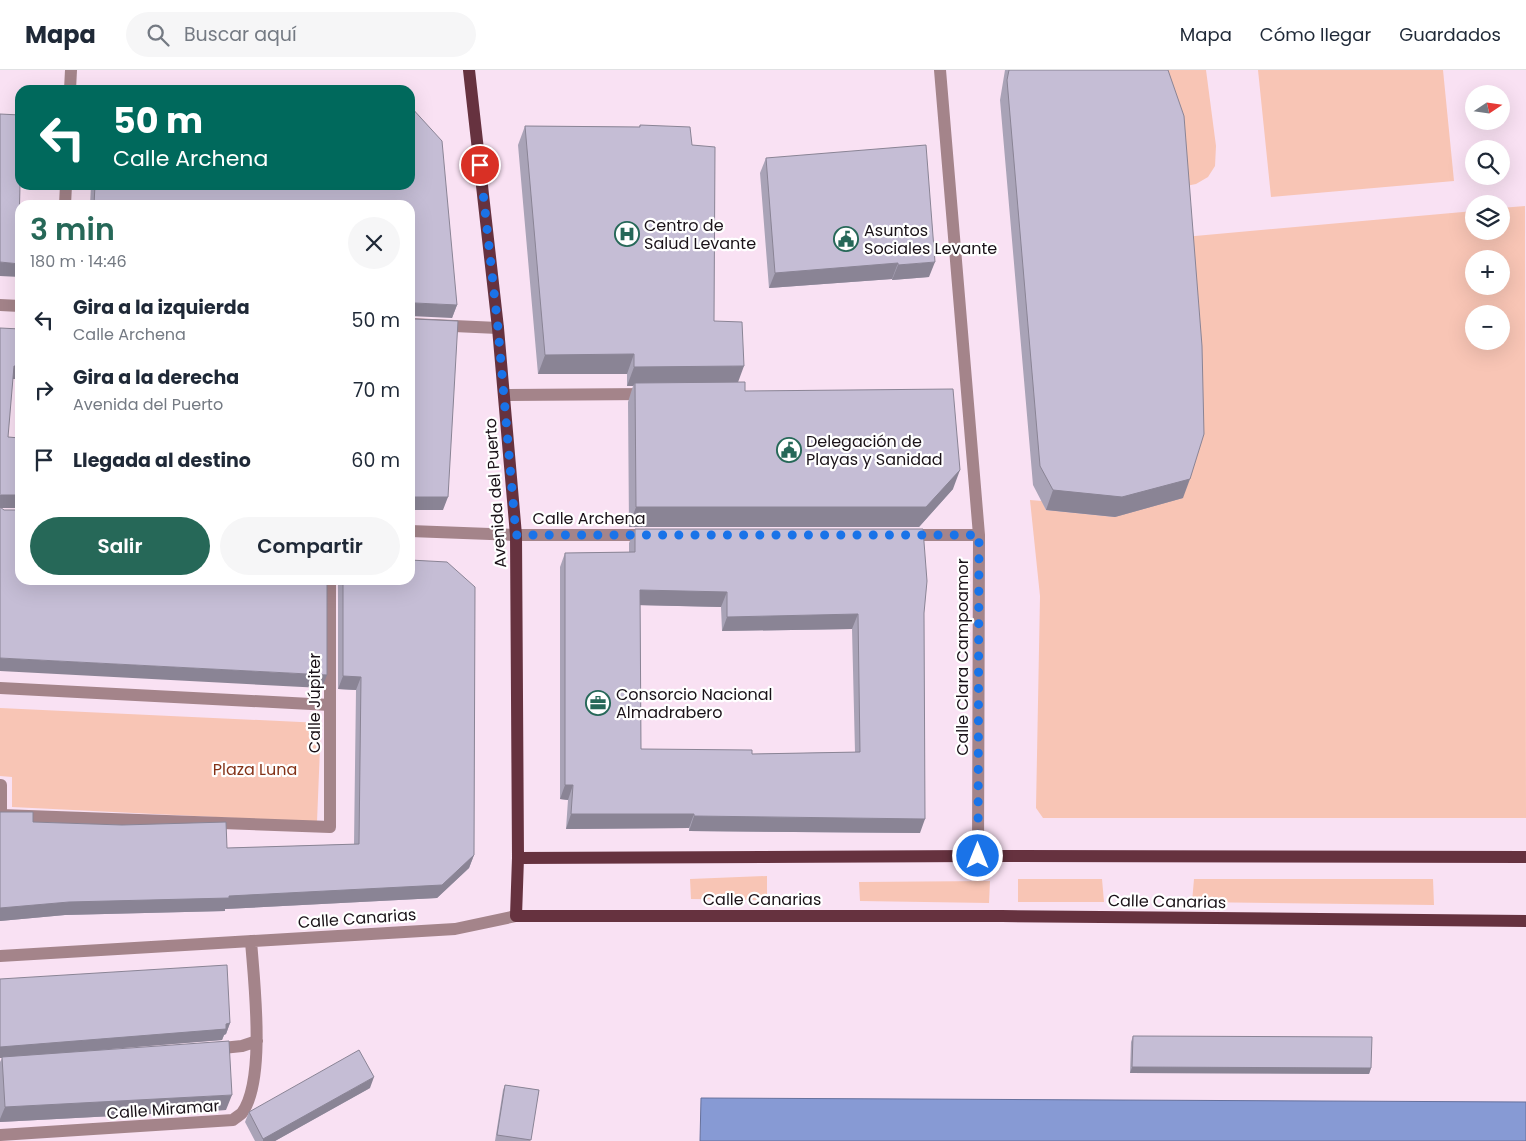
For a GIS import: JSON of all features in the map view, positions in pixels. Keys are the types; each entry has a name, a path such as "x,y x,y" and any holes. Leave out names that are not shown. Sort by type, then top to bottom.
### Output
{"main road":[{"name":"Avenida del Puerto","path":"469,70 498,328 516,535 518,858 516,916"},
{"path":"518,858 978,856 1526,857"},
{"name":"Calle Canarias","path":"516,916 1002,916 1526,921"}],"street":[{"path":"70,85 71,70"},
{"name":"Calle Clara Campoamor","path":"940,70 962,392 979,535 978,856"},
{"path":"0,304 15,306"},
{"path":"415,324 498,328"},
{"path":"504,395 662,394"},
{"name":"Calle Archena","path":"415,531 516,535 664,535"},
{"path":"890,535 979,535"},
{"name":"Calle Júpiter","path":"1,785 0,815 330,827 330,585"},
{"path":"0,688 330,705"},
{"name":"Calle Canarias","path":"0,956 455,929 516,916"},
{"name":"Calle Miramar","path":"0,1135 233,1120 242,1113 251,1092 256,1066 255,991 251,942"},
{"path":"204,1050 242,1046 257,1041"}],"green space":[{"path":"1154,70 1206,70 1216,146 1215,166 1208,177 1196,184 1181,187"},
{"path":"1258,70 1443,70 1454,181 1271,197"},
{"path":"1525,206 1526,818 1043,818 1036,808 1040,596 1030,500 1042,501 1046,510 1115,517 1184,237 1465,212 1465,240 1510,240 1510,207"},
{"name":"Plaza Luna","path":"0,708 321,723 317,822 12,807 12,777 0,776"},
{"path":"767,876 767,900 691,899 690,879"},
{"path":"1018,879 1102,879 1104,902 1018,902"},
{"path":"1194,879 1433,879 1434,905 1192,902"},
{"path":"990,881 989,903 860,901 859,882"}],"water":[{"path":"701,1098 1526,1102 1526,1141 700,1141"}],"building":[{"path":"1009,70 1168,70 1184,116 1202,346 1204,434 1190,479 1122,497 1053,490 1040,466 1007,80"},
{"path":"415,111 442,141 457,305 415,303 415,200 94,200 95,190 415,190"},
{"path":"0,114 15,115 15,190 20,190 20,200 15,200 15,264 0,262"},
{"name":"Centro de Salud Levante","path":"640,125 690,127 692,145 715,147 714,321 742,322 744,366 634,367 634,354 545,355 525,126 640,127"},
{"name":"Asuntos Sociales Levante","path":"926,145 935,262 898,265 898,263 775,273 766,158"},
{"path":"415,319 458,321 448,497 415,497"},
{"path":"0,328 15,329 15,366 8,437 15,438 15,495 0,496"},
{"name":"Delegación de Playas y Sanidad","path":"745,382 745,391 953,389 960,470 926,507 636,507 635,383"},
{"path":"0,507 4,510 15,510 15,585 327,585 327,675 0,658"},
{"path":"635,529 923,529 927,581 924,613 925,819 694,816 694,814 571,814 573,785 565,785 565,553 635,552","holes":["640,590 727,592 727,617 858,614 860,752 752,754 752,750 641,749"]},
{"path":"415,560 447,562 475,587 474,855 442,885 229,896 229,898 69,902 0,908 0,812 33,812 33,822 122,825 226,822 227,848 359,844 361,677 343,676 343,585 415,585"},
{"path":"227,965 230,1023 226,1024 226,1029 0,1047 0,979"},
{"path":"1133,1036 1372,1037 1371,1068 1132,1067"},
{"path":"229,1041 232,1095 5,1107 2,1057"},
{"path":"359,1050 374,1077 263,1139 249,1112"},
{"path":"505,1085 539,1090 531,1140 497,1135"}],"place":[{"name":"Centro de Salud Levante","path":"627,234"},
{"name":"Asuntos Sociales Levante","path":"846,239"},
{"name":"Delegación de Playas y Sanidad","path":"789,450"},
{"name":"Consorcio Nacional Almadrabero","path":"598,703"}],"route":[{"path":"480,165 498,328 516,535 979,535 978,856"}]}
